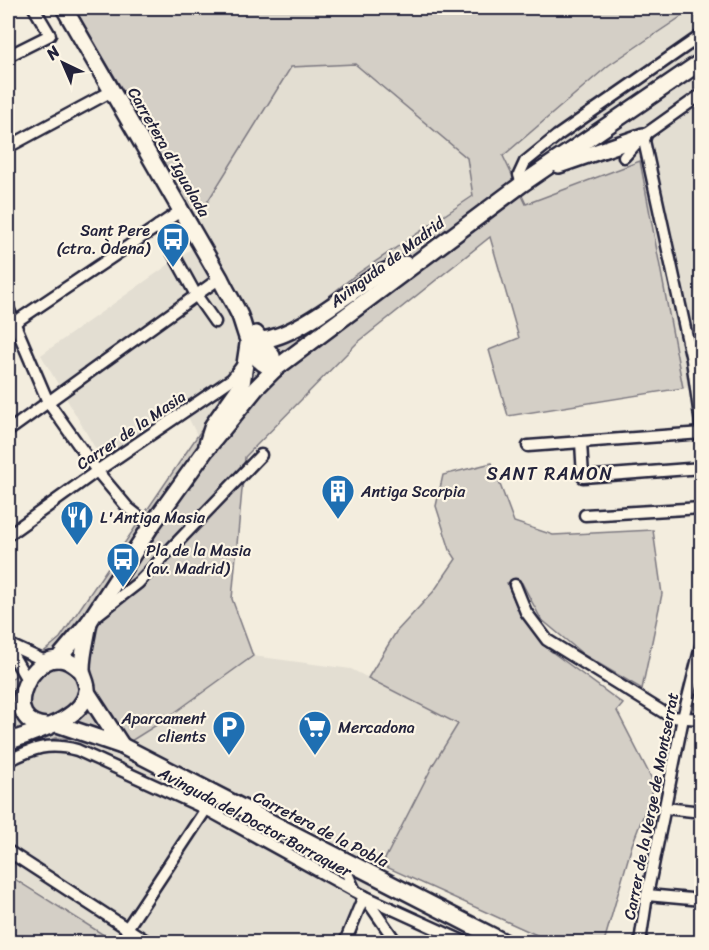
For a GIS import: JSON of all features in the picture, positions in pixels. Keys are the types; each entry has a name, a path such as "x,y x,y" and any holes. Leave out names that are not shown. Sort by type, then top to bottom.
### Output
{"street":[{"path":"8,56 50,35 33,8"},
{"name":"Carretera d'Igualada","path":"64,8 220,278 240,316 252,350 272,356 275,369"},
{"path":"522,184 519,175 525,162 702,34"},
{"name":"Avinguda de Madrid","path":"205,451 257,387 275,369 522,184 702,62"},
{"path":"8,147 112,91"},
{"path":"624,157 643,136 702,94"},
{"path":"542,171 643,136"},
{"path":"528,446 702,432 692,360 643,136"},
{"path":"11,325 182,210"},
{"path":"158,226 196,295 215,322"},
{"path":"82,671 89,622 151,526 205,451 213,425 242,384 252,350 290,331 381,273 422,258"},
{"path":"8,431 220,278"},
{"path":"8,308 11,325 48,402 97,471 128,508 151,526"},
{"name":"Carrer de la Masia","path":"8,535 232,379 252,350"},
{"path":"581,442 583,477 702,468"},
{"path":"17,688 52,660 89,622 138,583 261,455"},
{"path":"585,515 702,508"},
{"path":"515,585 526,612 547,640 671,717 702,719"},
{"name":"Carrer de la Verge de Montserrat","path":"640,942 647,895 683,718 702,642"},
{"path":"8,731 16,717 17,688 8,646 52,660 70,662 82,671 87,683 87,692 83,702 74,712 52,725 8,742"},
{"name":"Carretera de la Pobla","path":"87,692 122,746"},
{"path":"16,717 33,725 52,725"},
{"name":"Carretera de la Pobla","path":"52,725 122,746 504,942"},
{"name":"Avinguda del Doctor Barraquer","path":"8,760 46,746 63,746 77,750 206,809 359,893 465,942"},
{"path":"132,775 143,758"},
{"path":"665,808 702,812"},
{"path":"126,930 206,809"},
{"path":"8,851 126,930 148,942"},
{"name":"Avinguda del Doctor Barraquer","path":"341,860 359,893"},
{"path":"345,942 359,893"},
{"path":"359,893 396,942"},
{"path":"647,895 702,900"}],"shaded area":[{"path":"74,8 694,8 609,65 503,156 526,204 640,161 683,388 508,416 489,350 519,338 490,237 357,343 245,457 232,599 253,656 163,721 131,741 55,738 8,758 8,682 60,638 230,388 277,338 354,276 473,196 467,158 355,64 291,67 195,222 151,138"},
{"path":"694,8 701,8 701,387 683,388 640,161 526,204 503,156 609,65"},
{"path":"355,64 468,158 473,197 354,276 277,338 230,388 197,435 183,407 102,460 41,355 195,246 195,222 290,67"},
{"path":"492,463 514,522 553,535 653,530 662,594 642,689 584,655 541,619 522,583 507,583 521,616 548,649 623,704 617,711 655,785 632,845 604,942 552,942 382,865 434,763 458,724 368,678 396,632 434,591 456,559 450,550 436,506 443,475"},
{"path":"253,656 351,669 458,724 434,763 345,942 115,942 8,873 8,758 55,738 131,741 163,721"},
{"path":"8,873 19,882 115,942 8,942"}],"place":[{"name":"Sant Pere (ctra. Òdena)","path":"173,268"},
{"name":"Antiga Scorpia","path":"338,520"},
{"name":"L'Antiga Masia","path":"77,546"},
{"name":"Pla de la Masia (av. Madrid)","path":"123,588"},
{"name":"Aparcament clients","path":"229,756"},
{"name":"Mercadona","path":"315,756"}],"district":[{"name":"SANT RAMON","path":"550,474"}]}
